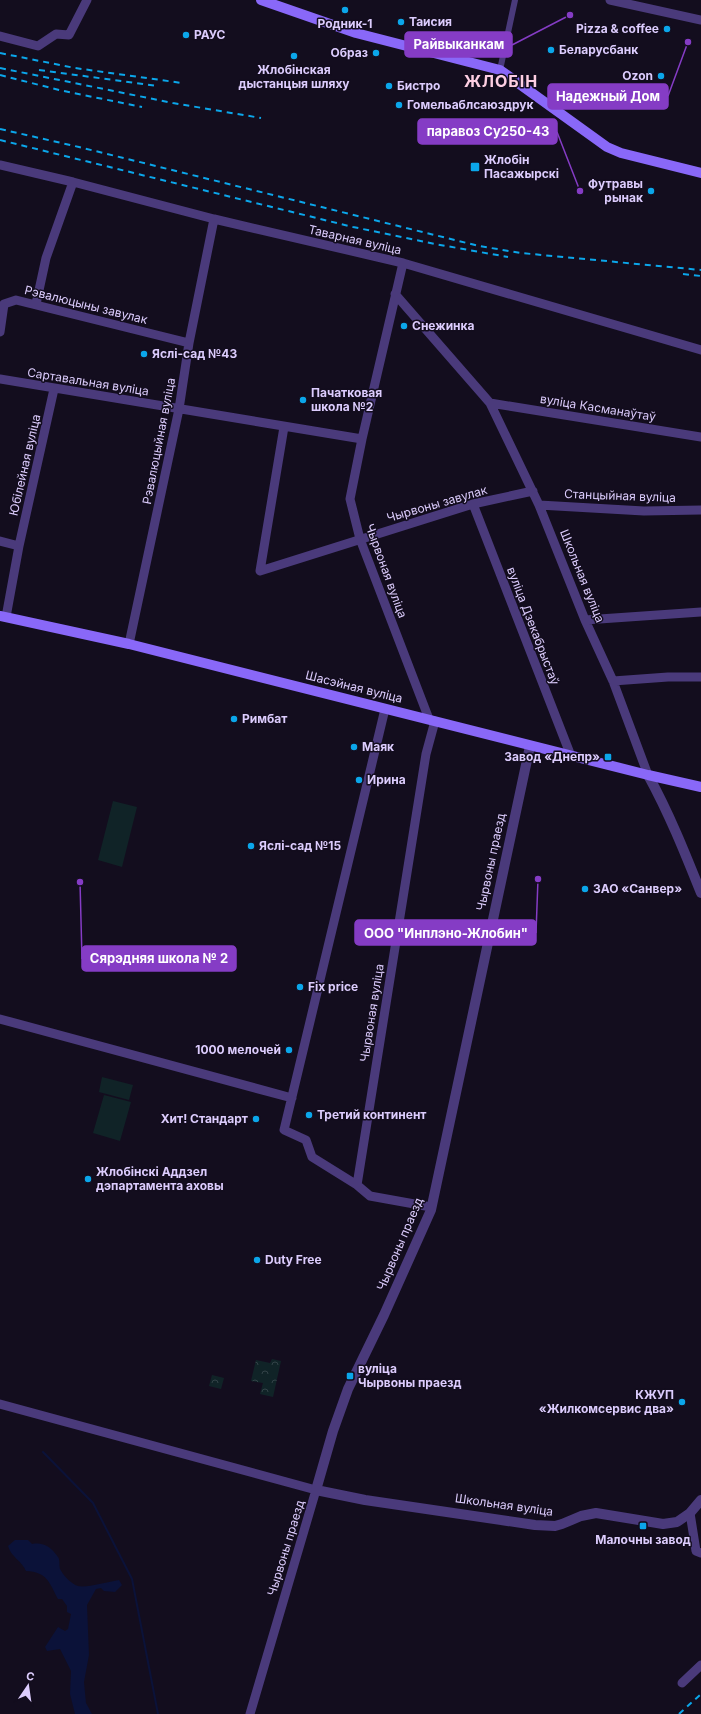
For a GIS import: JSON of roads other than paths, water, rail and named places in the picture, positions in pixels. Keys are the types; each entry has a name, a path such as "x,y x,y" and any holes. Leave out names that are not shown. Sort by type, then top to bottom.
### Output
{"main road":[{"path":"261,0 356,34 500,70 607,147 621,154 701,173"},
{"name":"Шасэйная вуліца","path":"3,616 129,644 648,776 701,787"}],"street":[{"path":"0,36 38,46 56,34 69,34 87,0"},
{"path":"500,70 515,0"},
{"path":"610,0 701,20"},
{"name":"Таварная вуліца","path":"0,165 73,182 214,219 403,263 701,350"},
{"path":"36,304 46,258 73,182"},
{"name":"Рэвалюцыйная вуліца","path":"129,644 179,409 189,343 214,219"},
{"name":"Чырвоная вуліца","path":"357,1185 432,720 360,539 350,499 362,439 403,263"},
{"name":"Школьная вуліца","path":"395,294 490,403 533,491 585,620 613,681 648,776 660,797 679,838 701,893"},
{"name":"Рэвалюцыны завулак","path":"0,332 4,304 16,300 189,343"},
{"name":"Сартавальная вуліца","path":"0,379 362,439"},
{"name":"Юбілейная вуліца","path":"3,616 54,389"},
{"name":"вуліца Касманаўтаў","path":"490,403 701,437"},
{"name":"Чырвоны завулак","path":"284,427 260,571 473,504 533,491"},
{"name":"вуліца Дзекабрыстаў","path":"473,504 571,756"},
{"name":"Станцыйная вуліца","path":"539,505 644,511 701,510"},
{"path":"0,541 19,546"},
{"path":"585,620 701,612"},
{"path":"613,681 668,677 701,677"},
{"path":"386,709 284,1130 306,1140 312,1157 357,1185 370,1196 431,1207"},
{"name":"Чырвоны праезд","path":"250,1714 333,1431 348,1389 384,1315 431,1207 530,746"},
{"path":"0,1019 292,1098"},
{"path":"0,1404 316,1490"},
{"name":"Школьная вуліца","path":"316,1490 365,1500 535,1525 555,1526 581,1516 596,1513 663,1524 677,1522 690,1513 701,1500"},
{"path":"690,1513 696,1551 701,1553"},
{"path":"682,1683 701,1665"}],"waterway":[{"path":"43,1452 93,1503 132,1579 158,1714"}],"railway":[{"path":"0,53 75,68 182,83"},
{"path":"0,68 173,103 261,118"},
{"path":"39,70 158,86"},
{"path":"0,75 59,90 142,107"},
{"path":"0,129 79,147 479,246 521,253 701,270"},
{"path":"0,140 353,227 508,257"},
{"path":"683,274 701,276"},
{"path":"679,1714 701,1694"}],"place":[{"name":"Родник-1","path":"345,10"},
{"name":"Райвыканкам","path":"570,15"},
{"name":"Таисия","path":"401,22"},
{"name":"Pizza & coffee","path":"667,29"},
{"name":"РАУС","path":"186,35"},
{"name":"Надежный Дом","path":"688,42"},
{"name":"Беларусбанк","path":"551,50"},
{"name":"Образ","path":"376,53"},
{"name":"Жлобінская дыстанцыя шляху","path":"294,56"},
{"name":"Ozon","path":"661,76"},
{"name":"Бистро","path":"389,86"},
{"name":"Гомельаблсаюздрук","path":"399,105"},
{"name":"Жлобін Пасажырскі","path":"475,167"},
{"name":"паравоз Су250-43","path":"580,191"},
{"name":"Футравы рынак","path":"651,191"},
{"name":"Снежинка","path":"404,326"},
{"name":"Яслі-сад №43","path":"144,354"},
{"name":"Пачатковая школа №2","path":"303,400"},
{"name":"Римбат","path":"234,719"},
{"name":"Маяк","path":"354,747"},
{"name":"Завод «Днепр»","path":"608,757"},
{"name":"Ирина","path":"359,780"},
{"name":"Яслі-сад №15","path":"251,846"},
{"name":"ООО \"Инплэно-Жлобин\"","path":"538,879"},
{"name":"Сярэдняя школа № 2","path":"80,882"},
{"name":"ЗАО «Санвер»","path":"585,889"},
{"name":"Fix price","path":"300,987"},
{"name":"1000 мелочей","path":"289,1050"},
{"name":"Третий континент","path":"309,1115"},
{"name":"Хит! Стандарт","path":"256,1119"},
{"name":"Жлобінскі Аддзел дэпартамента аховы","path":"88,1179"},
{"name":"Duty Free","path":"257,1260"},
{"name":"вуліца Чырвоны праезд","path":"350,1376"},
{"name":"КЖУП «Жилкомсервис два»","path":"682,1402"},
{"name":"Малочны завод","path":"643,1526"}],"district":[{"name":"ЖЛОБІН","path":"501,81"}]}
